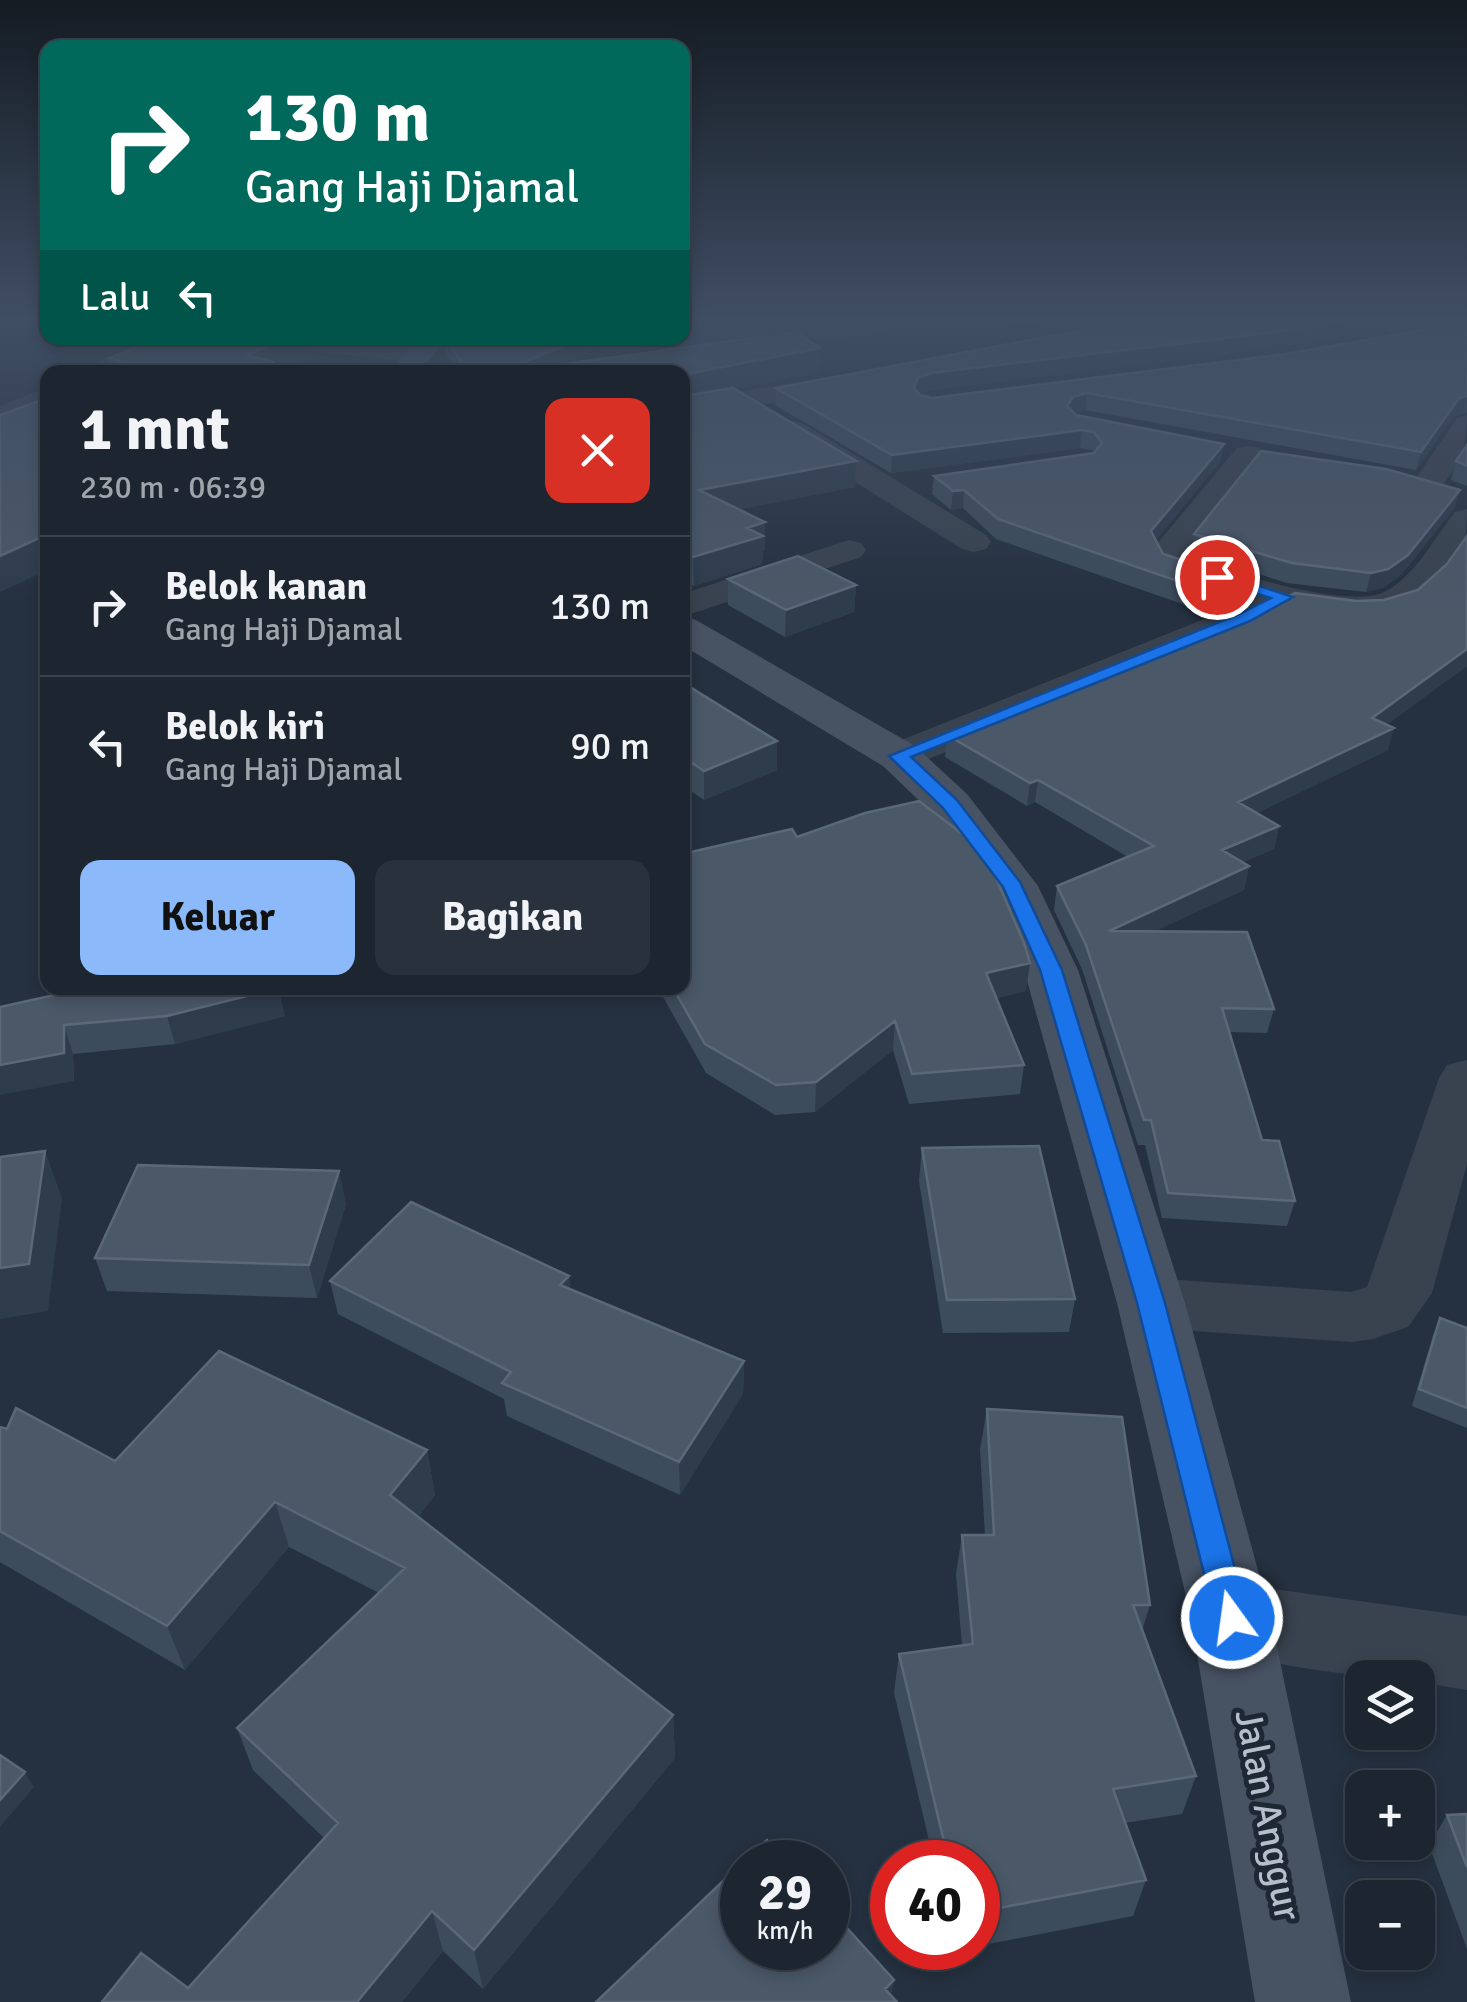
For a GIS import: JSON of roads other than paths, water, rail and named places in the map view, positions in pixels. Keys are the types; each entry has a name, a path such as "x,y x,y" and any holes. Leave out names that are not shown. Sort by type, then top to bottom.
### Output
{"street":[{"path":"763,413 974,542"},
{"path":"1467,425 1414,481 1467,498"},
{"path":"1211,448 1285,460"},
{"path":"1248,455 1167,556 1183,567 1285,597 1369,607 1396,601 1467,518"},
{"path":"887,487 926,482"},
{"path":"690,603 849,550"},
{"path":"914,792 1285,597"},
{"name":"Jalan Anggur","path":"690,634 914,792 1013,886 1046,956 1151,1303 1232,1618 1303,2002"},
{"path":"1151,1303 1351,1318 1374,1316 1390,1309 1400,1292 1467,1078"},
{"path":"1232,1618 1467,1653"}]}
